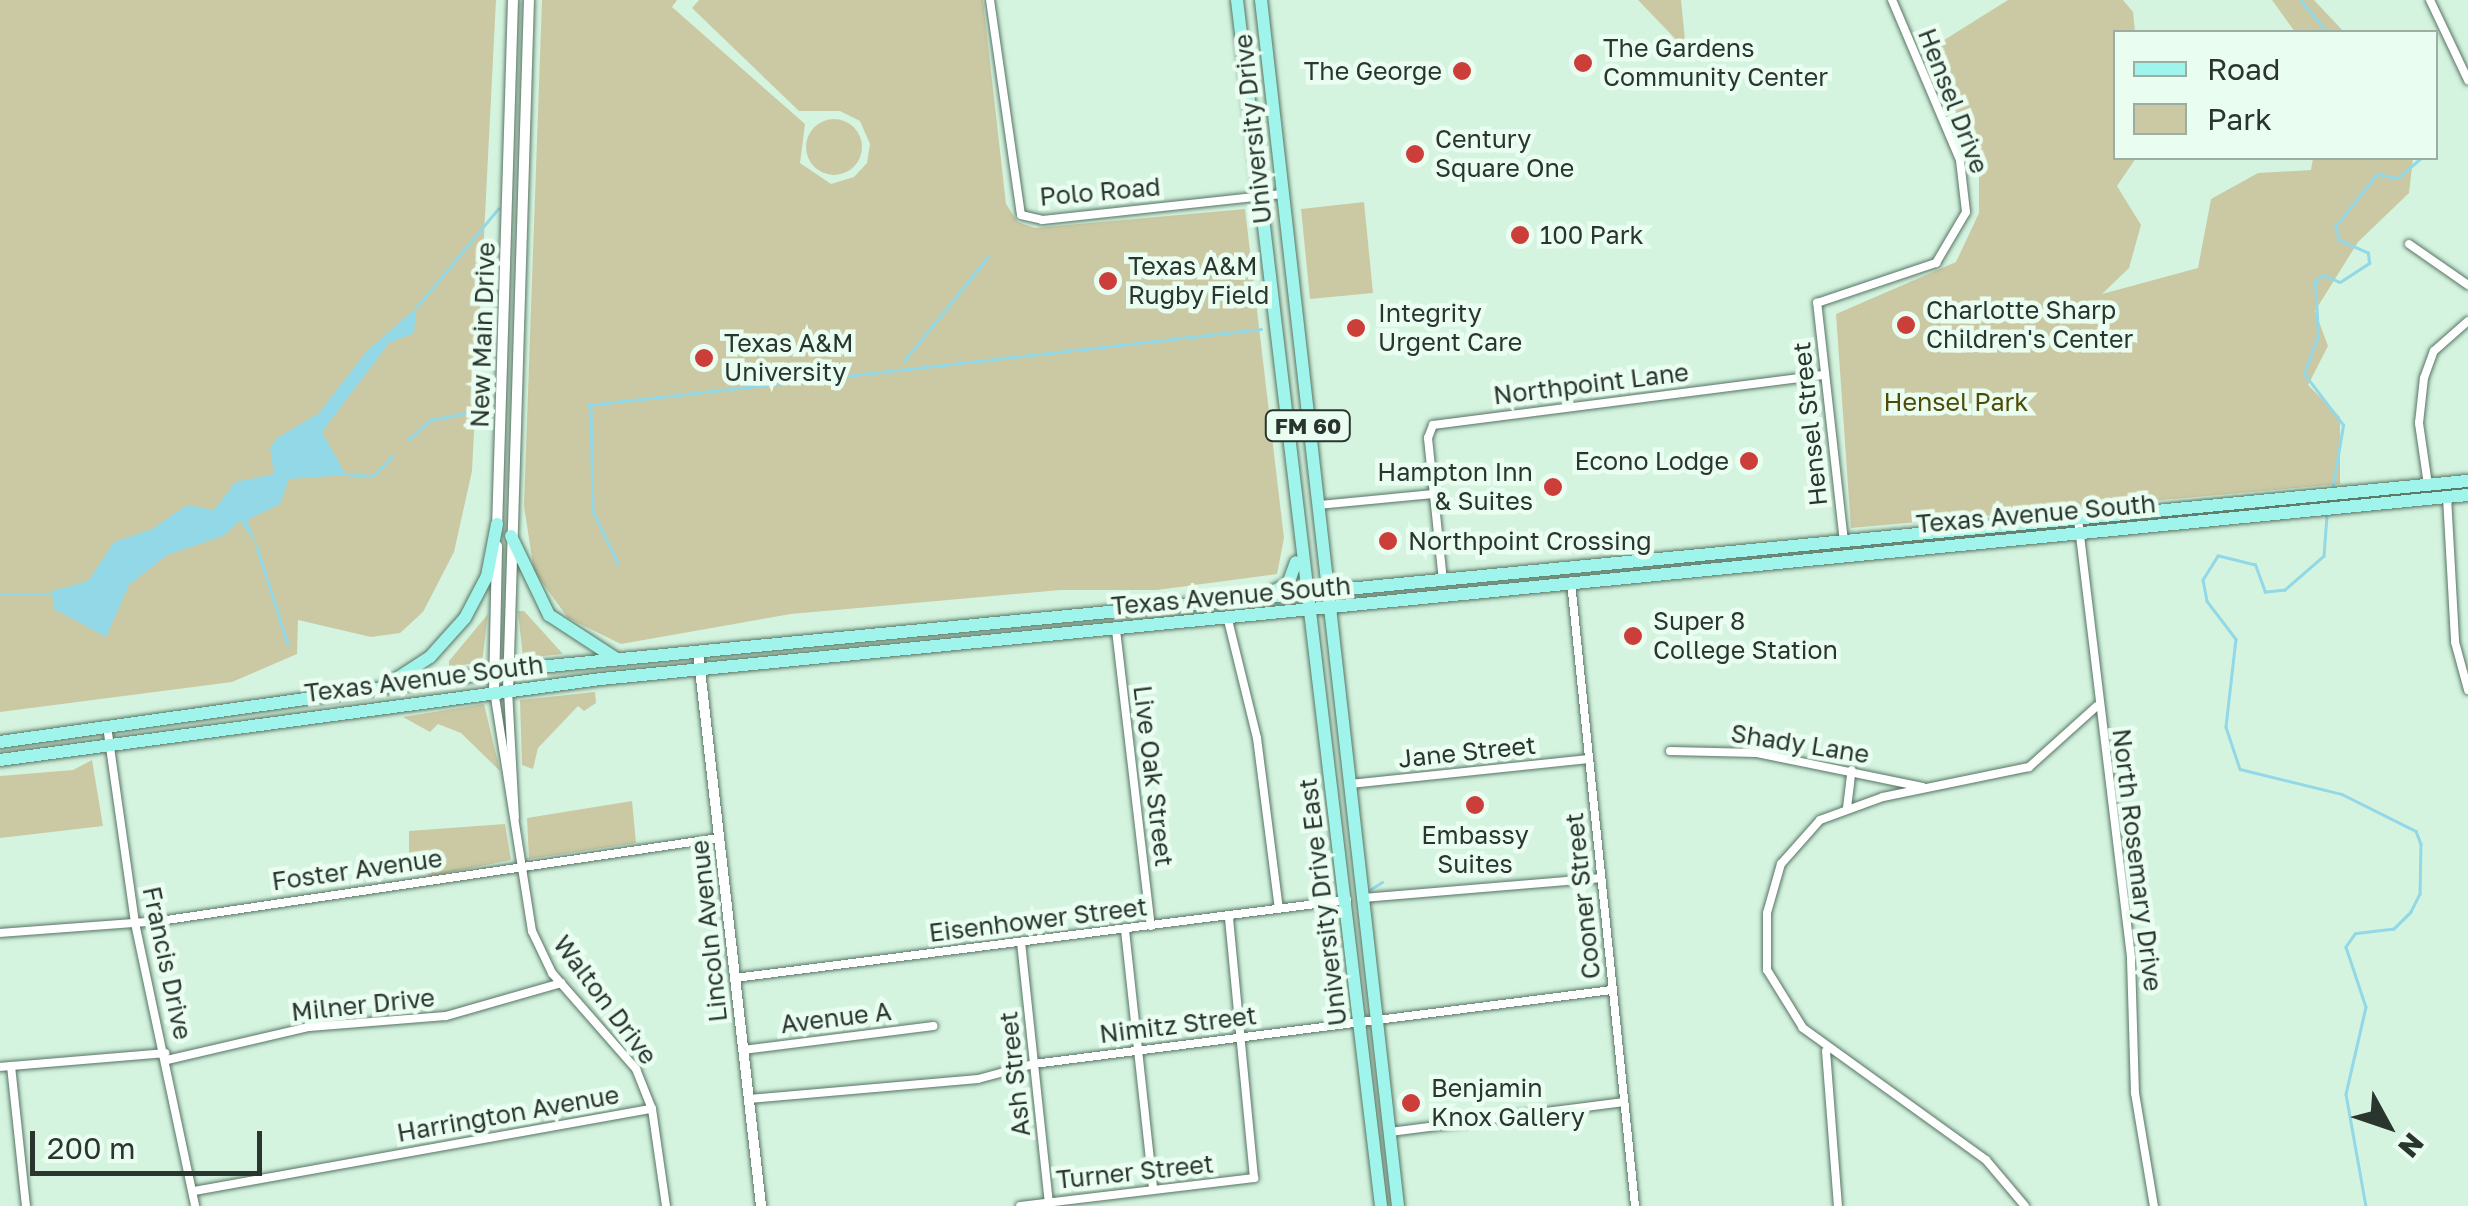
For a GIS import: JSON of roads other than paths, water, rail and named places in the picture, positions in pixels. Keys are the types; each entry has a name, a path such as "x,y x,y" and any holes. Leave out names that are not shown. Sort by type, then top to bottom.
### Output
{"main road":[{"name":"University Drive","path":"1237,0 1304,594"},
{"name":"University Drive","path":"1261,0 1326,611"},
{"path":"2338,508 2428,485"},
{"name":"Texas Avenue South","path":"0,760 501,690 1326,611 2428,485 2468,488"},
{"name":"Texas Avenue South","path":"0,742 501,671 1844,542 2338,508 2447,497 2468,488"},
{"path":"386,686 460,626 487,576 497,524"},
{"path":"511,536 549,615 618,660"},
{"path":"1762,563 1844,542"},
{"path":"1255,598 1292,580 1298,544"},
{"name":"University Drive East","path":"1304,594 1346,900 1380,1206"},
{"name":"University Drive East","path":"1326,611 1364,898 1398,1206"},
{"path":"922,630 924,650"},
{"path":"274,702 276,722"},
{"path":"1375,1150 1396,1182"}],"street":[{"name":"New Main Drive","path":"501,671 497,524 513,0"},
{"name":"New Main Drive","path":"501,671 511,536 529,0"},
{"name":"Polo Road","path":"990,0 1021,215 1035,220 1283,194"},
{"name":"Hensel Drive","path":"1817,303 1924,270 1947,252 1964,221 1960,160 1892,0"},
{"path":"2430,0 2468,80"},
{"path":"510,123 525,123"},
{"path":"2409,244 2468,286"},
{"name":"Hensel Street","path":"1817,303 1844,542"},
{"path":"503,318 519,318"},
{"path":"2428,485 2419,422 2424,378 2434,351 2468,321"},
{"name":"Northpoint Lane","path":"1434,494 1428,433 1438,423 1825,376"},
{"path":"1316,505 1434,494 1443,581"},
{"path":"2447,497 2455,642 2468,690"},
{"name":"North Rosemary Drive","path":"2078,526 2154,1206"},
{"name":"Cooner Street","path":"1570,582 1635,1206"},
{"path":"1228,620 1257,738 1279,909"},
{"name":"Live Oak Street","path":"1116,630 1151,926"},
{"name":"Lincoln Avenue","path":"698,652 761,1206"},
{"path":"501,671 501,690"},
{"name":"Walton Drive","path":"501,690 515,818"},
{"name":"Walton Drive","path":"501,690 520,866 532,931 561,983 627,1055 652,1109 666,1206"},
{"path":"2025,1206 1974,1150 1826,1051 1772,982 1767,913 1792,848 1846,808 1923,787 2029,767 2097,706"},
{"name":"Francis Drive","path":"106,726 135,924 195,1206"},
{"name":"Shady Lane","path":"1670,752 1757,752 1923,787"},
{"name":"Jane Street","path":"1350,784 1589,759"},
{"path":"1846,808 1852,770"},
{"name":"Foster Avenue","path":"0,933 135,924 719,838"},
{"path":"1364,898 1601,878"},
{"name":"Eisenhower Street","path":"735,978 1346,900"},
{"path":"1229,917 1241,1037"},
{"path":"1126,930 1154,1188"},
{"name":"Ash Street","path":"1022,942 1049,1202"},
{"name":"Milner Drive","path":"0,1067 166,1056 309,1027 446,1016 561,983"},
{"name":"Nimitz Street","path":"749,1098 886,1090 1034,1064 1612,990"},
{"name":"Avenue A","path":"743,1050 933,1026"},
{"name":"Turner Street","path":"1020,1206 1254,1178 1241,1037"},
{"path":"1826,1051 1838,1206"},
{"path":"11,1066 26,1206"},
{"path":"1390,1132 1624,1102"},
{"name":"Harrington Avenue","path":"194,1191 652,1109"}],"water":[{"path":"416,308 414,333 389,343 322,432 346,475 289,479 280,504 247,520 257,546 240,521 223,536 167,555 129,585 106,637 54,609 52,591 88,581 114,542 152,529 187,505 214,510 235,482 274,474 270,448 277,438 319,413 366,352"}],"waterway":[{"path":"2301,0 2325,30"},
{"path":"2333,485 2343,425 2304,374 2318,336 2315,281 2324,275 2340,282 2369,263 2368,253 2339,240 2335,227 2377,174 2398,178 2419,160"},
{"path":"416,308 498,209"},
{"path":"904,361 988,257"},
{"path":"588,405 1261,329"},
{"path":"591,406 593,511 618,563"},
{"path":"408,440 430,420 488,409"},
{"path":"344,474 373,476 392,456"},
{"path":"2327,516 2324,556 2285,590 2265,592 2255,565 2218,556 2203,580 2207,601 2236,639 2226,727 2240,769 2342,794 2416,831 2421,844 2420,894 2411,912 2394,929 2355,934 2346,947 2366,1007 2346,1094 2366,1206"},
{"path":"257,547 288,644"},
{"path":"0,595 53,595"},
{"path":"1371,889 1382,882"}],"place":[{"name":"The Gardens Community Center","path":"1583,63"},
{"name":"The George","path":"1462,71"},
{"name":"Century Square One","path":"1415,154"},
{"name":"100 Park","path":"1520,235"},
{"name":"Texas A&M Rugby Field","path":"1108,281"},
{"name":"Charlotte Sharp Children's Center","path":"1906,325"},
{"name":"Integrity Urgent Care","path":"1356,328"},
{"name":"Texas A&M University","path":"704,358"},
{"name":"Econo Lodge","path":"1749,461"},
{"name":"Hampton Inn & Suites","path":"1553,487"},
{"name":"Northpoint Crossing","path":"1388,541"},
{"name":"Super 8 College Station","path":"1633,636"},
{"name":"Embassy Suites","path":"1475,805"},
{"name":"Benjamin Knox Gallery","path":"1411,1103"}],"park label":[{"name":"Hensel Park","path":"1956,402"}]}
